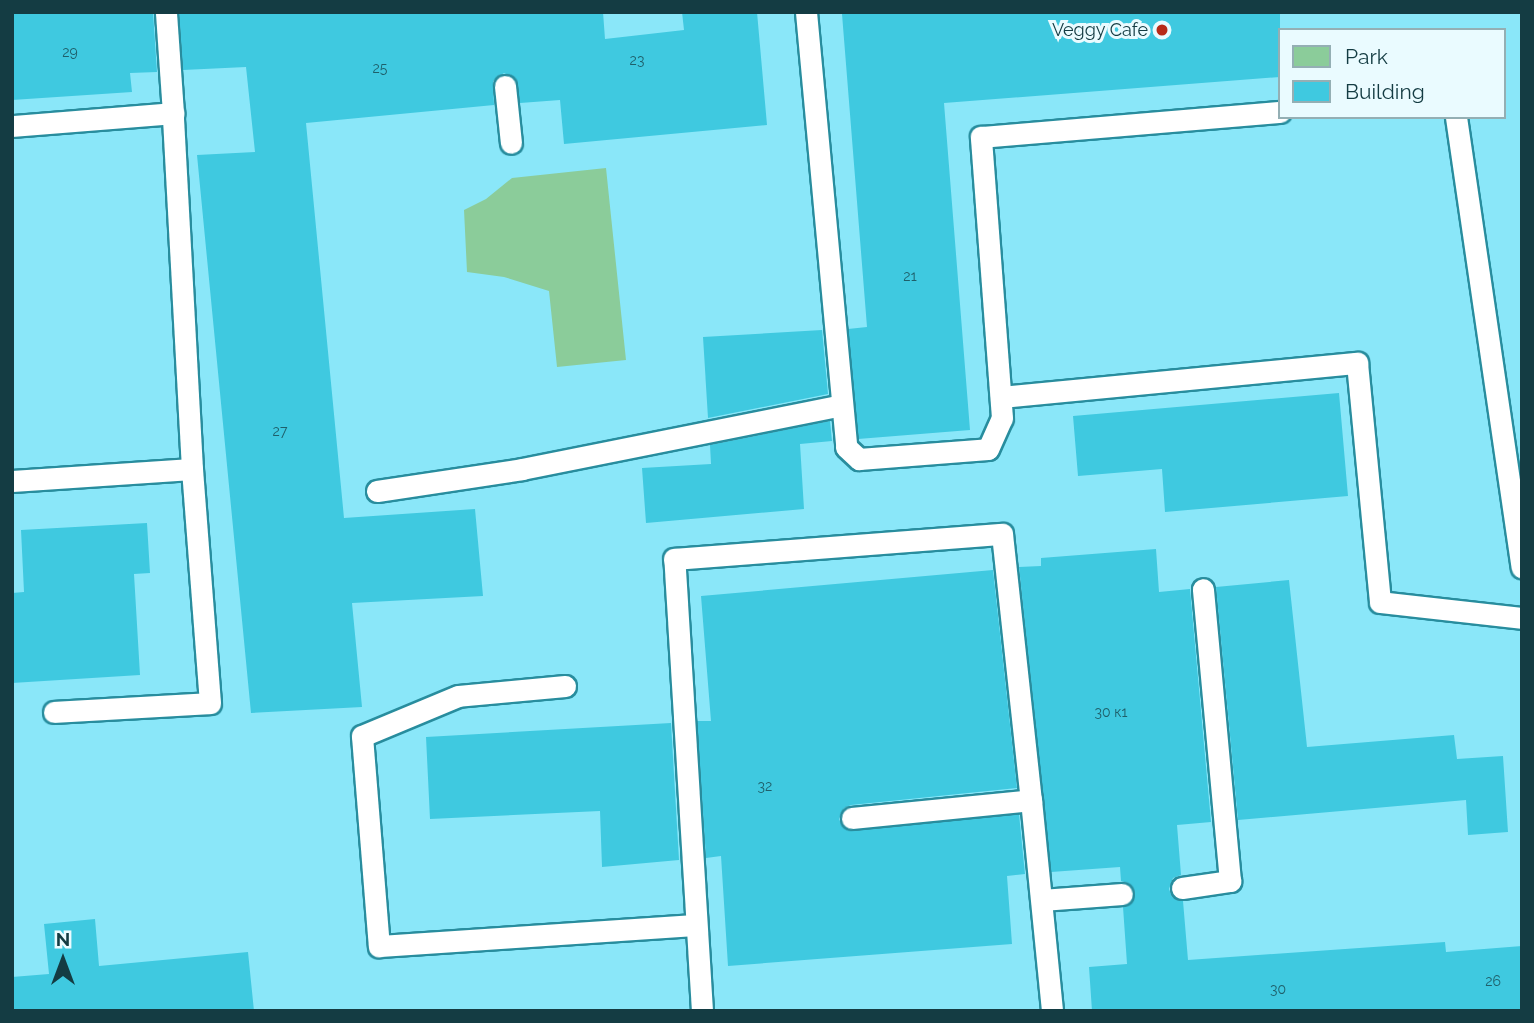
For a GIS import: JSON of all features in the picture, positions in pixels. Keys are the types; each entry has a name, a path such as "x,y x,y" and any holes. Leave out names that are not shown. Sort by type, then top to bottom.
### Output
{"lane":[{"path":"54,712 210,703 192,469 166,12"},
{"path":"806,12 841,405 846,447 859,459 988,449 1002,418 981,137 1278,112"},
{"path":"505,86 511,144"},
{"path":"12,126 173,113"},
{"path":"1456,119 1522,568"},
{"path":"1002,397 1357,363 1380,601 1522,618"},
{"path":"377,491 522,469 841,405"},
{"path":"12,481 192,469"},
{"path":"702,1011 674,559 1002,534 1052,1011"},
{"path":"1182,888 1230,881 1203,589"},
{"path":"565,686 458,696 362,736 379,946 695,925"},
{"path":"852,818 1031,800"},
{"path":"1042,900 1122,894"}],"green space":[{"path":"606,168 626,360 557,367 549,291 504,277 467,272 464,210 486,199 512,178"}],"building":[{"path":"12,12 153,12 157,72 130,73 132,92 12,100"},
{"path":"179,12 603,12 605,39 684,30 682,12 757,12 767,125 564,144 560,100 520,103 516,79 504,73 493,81 494,105 306,123 344,518 475,509 483,596 352,603 362,707 251,713 197,155 255,152 246,67 183,70"},
{"path":"1280,12 1278,77 944,103 970,430 858,439 848,329 867,327 842,14"},
{"path":"822,330 828,394 708,418 703,337"},
{"path":"1339,393 1348,496 1165,512 1162,469 1078,476 1073,416"},
{"path":"830,421 832,441 800,444 804,509 646,523 642,468 711,464 710,445"},
{"path":"147,523 150,573 134,574 140,675 12,683 12,593 24,592 21,530"},
{"path":"1156,549 1159,592 1190,589 1211,822 1177,825 1181,875 1173,878 1169,889 1172,897 1183,901 1188,960 1445,942 1446,952 1522,946 1522,1011 1092,1011 1089,967 1127,964 1123,907 1133,900 1135,892 1128,883 1121,881 1120,867 1051,872 1019,567 1041,566 1041,558"},
{"path":"993,570 1017,788 851,805 844,808 839,819 842,826 853,831 1019,814 1025,874 1007,876 1012,944 728,966 721,856 706,858 697,721 711,721 701,596"},
{"path":"1289,580 1307,747 1454,735 1457,759 1503,756 1508,832 1468,835 1466,800 1238,820 1216,587"},
{"path":"671,723 679,860 602,867 600,811 430,819 426,737"},
{"path":"95,919 99,966 248,952 254,1011 12,1011 12,977 49,974 44,924"}],"place":[{"name":"Veggy Cafe","path":"1162,30"}]}
